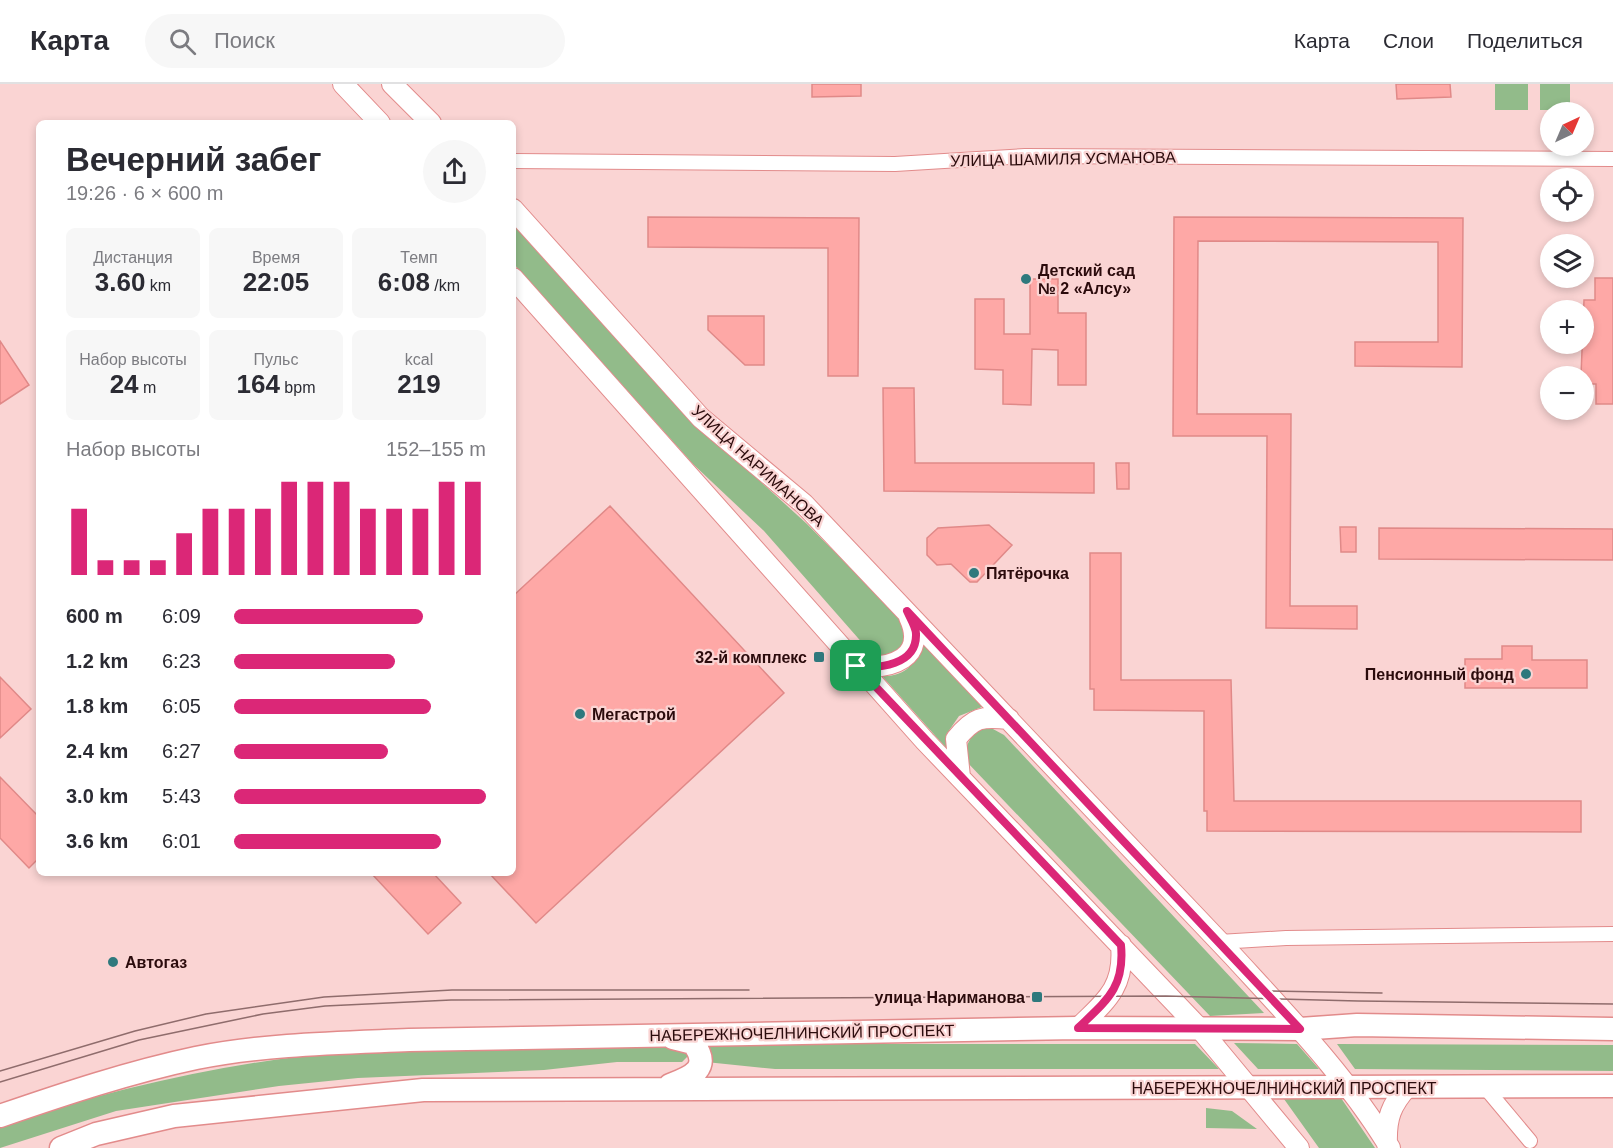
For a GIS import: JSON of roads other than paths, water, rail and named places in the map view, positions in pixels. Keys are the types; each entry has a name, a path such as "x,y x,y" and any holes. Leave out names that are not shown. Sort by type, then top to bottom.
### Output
{"main road":[{"path":"343,84 377,120"},
{"path":"392,84 428,120"},
{"name":"УЛИЦА НАРИМАНОВА","path":"516,212 701,418 804,504 1220,942 1300,1029 1347,1087 1389,1146"},
{"path":"516,281 657,438 856,666 1201,1030 1252,1088 1299,1148"},
{"path":"856,666 874,668 898,663 913,648 916,633 907,611"},
{"path":"960,777 956,739 970,722 987,716 1009,719"},
{"path":"1078,1028 1116,988 1122,960 1121,945"},
{"name":"НАБЕРЕЖНОЧЕЛНИНСКИЙ ПРОСПЕКТ","path":"0,1116 90,1086 206,1057 303,1046 409,1040 1078,1028 1300,1029 1358,1025 1613,1029"},
{"path":"659,1036 693,1043 700,1052 700,1066 692,1077 660,1088"},
{"path":"1389,1146 1387,1116 1394,1101 1408,1086"},
{"name":"НАБЕРЕЖНОЧЕЛНИНСКИЙ ПРОСПЕКТ","path":"61,1148 96,1134 174,1116 344,1096 423,1090 1613,1086"}],"street":[{"name":"УЛИЦА ШАМИЛЯ УСМАНОВА","path":"516,161 655,160 884,164 1026,156 1613,159"},
{"path":"1220,942 1286,938 1613,934"},
{"path":"1484,1086 1530,1141"}],"tram line":[{"path":"0,1071 135,1031 206,1014 324,997 452,990 749,990"},
{"path":"1265,991 1382,993"},
{"path":"0,1082 139,1040 263,1014 325,1006 451,1000 1166,996 1613,1004"}],"place":[{"name":"Детский сад № 2 «Алсу»","path":"1026,279"},
{"name":"Пятёрочка","path":"974,573"},
{"name":"32-й комплекс","path":"819,657"},
{"name":"Пенсионный фонд","path":"1526,674"},
{"name":"Мегастрой","path":"580,714"},
{"name":"Автогаз","path":"113,962"},
{"name":"улица Нариманова","path":"1037,997"}]}
